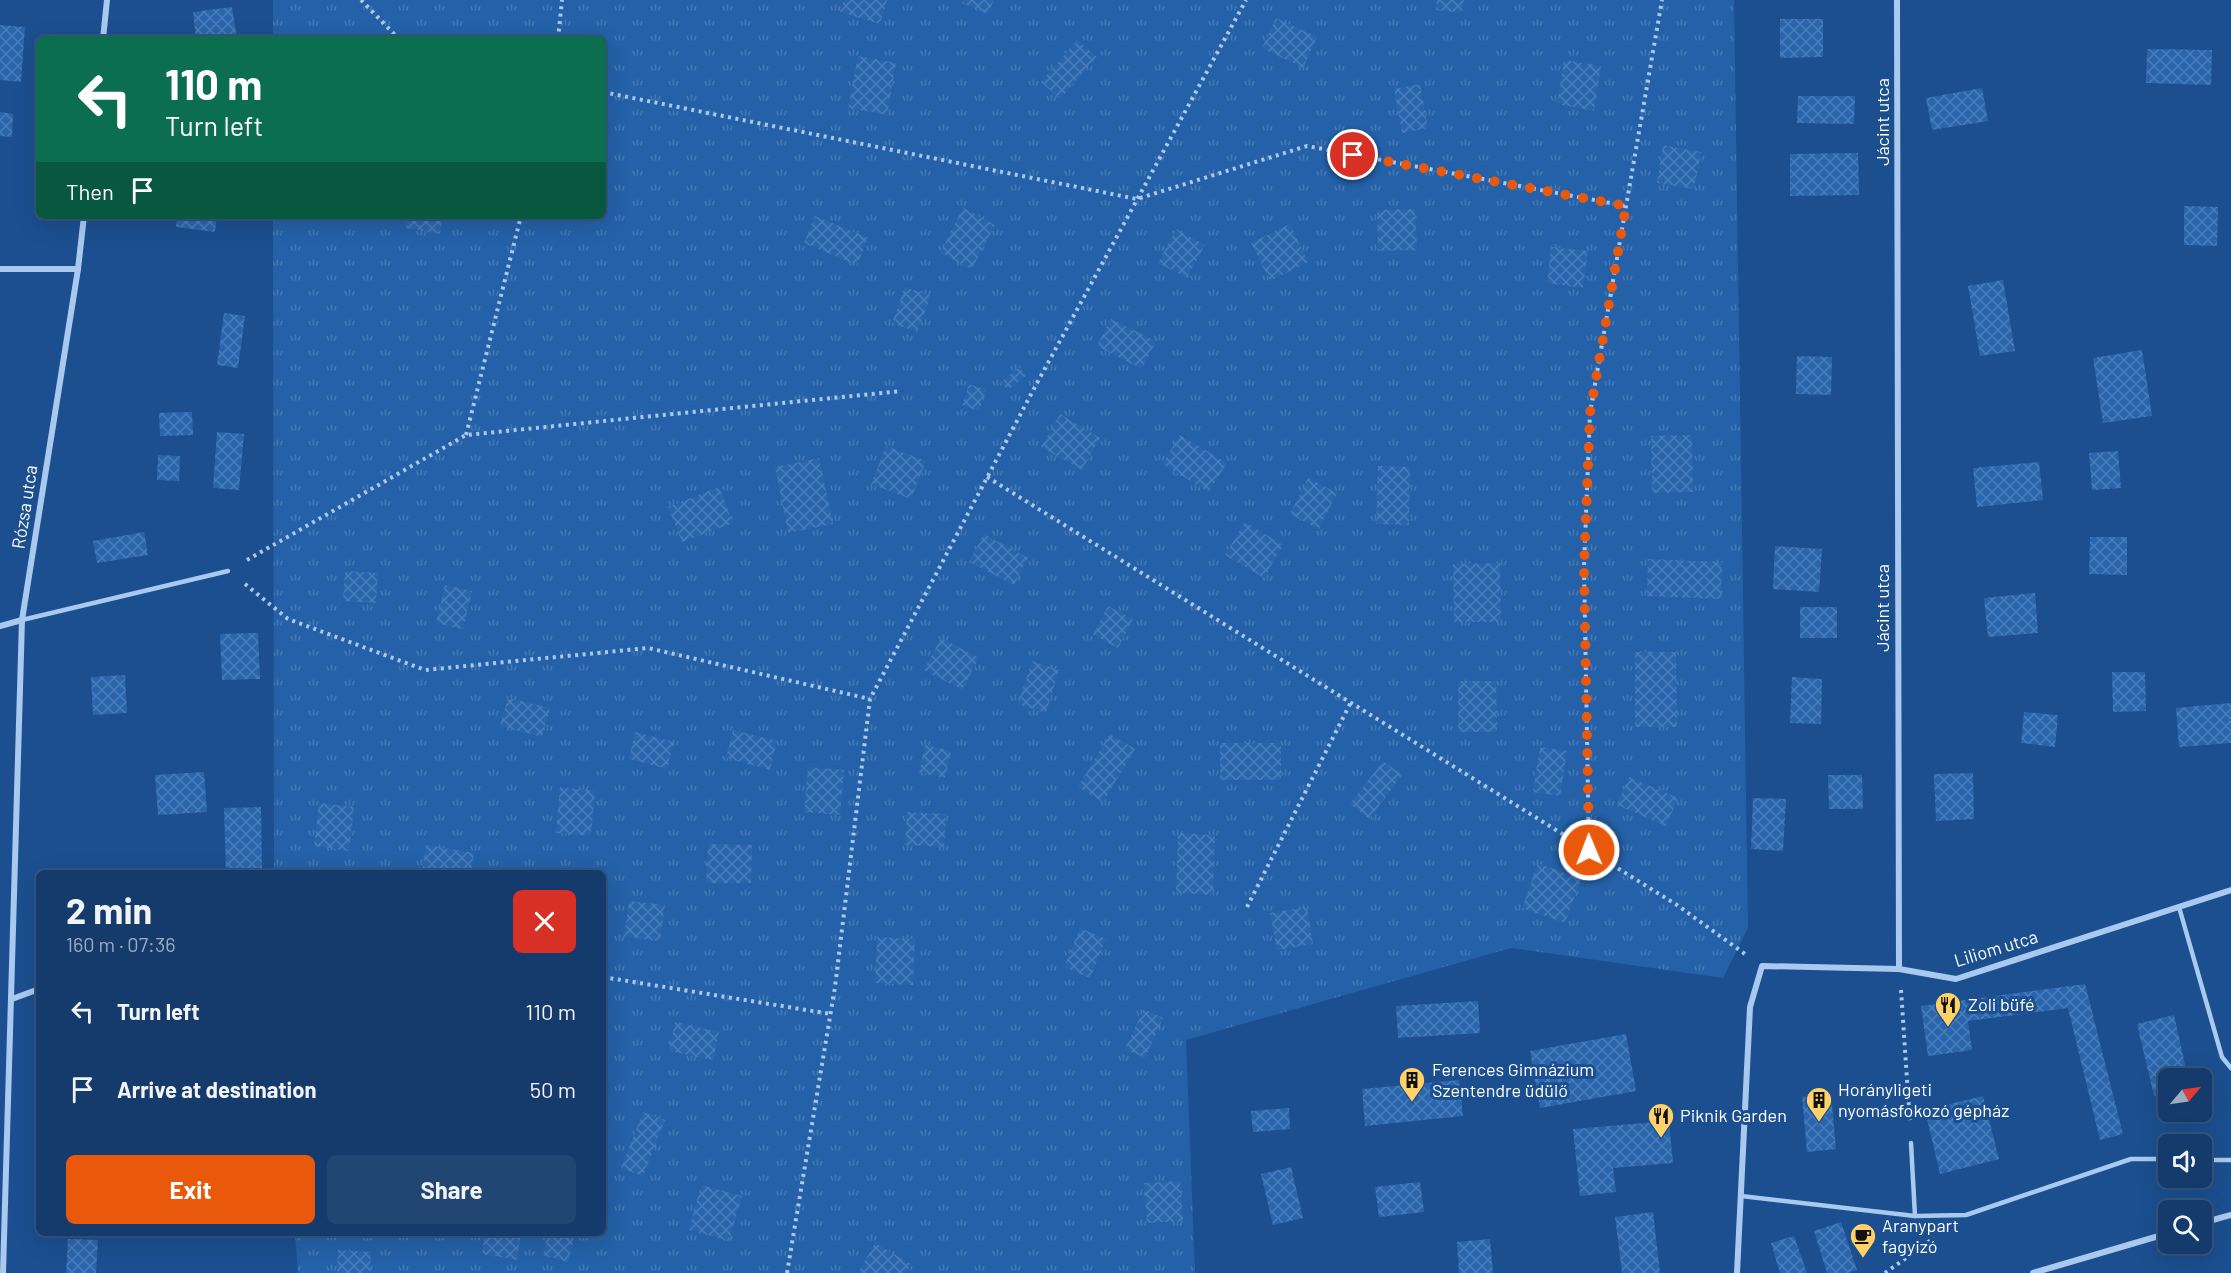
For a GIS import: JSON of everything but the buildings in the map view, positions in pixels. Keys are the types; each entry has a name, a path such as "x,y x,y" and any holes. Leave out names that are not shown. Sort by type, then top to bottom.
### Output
{"street":[{"path":"103,36 107,0"},
{"name":"Jácint utca","path":"1897,0 1899,969"},
{"name":"Rózsa utca","path":"3,1273 22,620 78,269 84,219"},
{"path":"0,269 78,269"},
{"path":"0,626 22,620"},
{"name":"Liliom utca","path":"1762,966 1899,969 1956,979 2231,890"},
{"path":"1737,1273 1750,1007 1762,966"},
{"path":"12,999 36,990"},
{"path":"2212,1220 2231,1215"},
{"path":"2033,1273 2158,1236"}],"lane":[{"path":"22,620 228,571"},
{"path":"2179,907 2222,1057 2231,1068"},
{"path":"1911,1143 1915,1216"},
{"path":"1741,1196 1847,1206 1915,1216 1966,1215 2131,1159 2158,1159"},
{"path":"2212,1160 2231,1160"}],"path":[{"path":"361,0 396,36"},
{"path":"558,36 562,0"},
{"path":"788,1273 831,1014 870,699 987,477 1246,0"},
{"path":"1589,850 1584,567 1590,413 1662,0"},
{"path":"606,93 1137,199 1307,146 1626,206"},
{"path":"466,435 520,219"},
{"path":"870,699 648,648 425,670 288,619 228,571 466,435 901,390"},
{"path":"987,477 1677,905 1762,966"},
{"path":"1247,907 1351,702"},
{"path":"1899,969 1911,1143"},
{"path":"606,977 831,1014"},
{"path":"1885,1273 1966,1215"}],"green space":[{"path":"273,0 1734,0 1748,928 1723,978 1511,948 1186,1040 1195,1273 298,1273 295,1236 606,1236 606,870 274,870 273,219 606,219 606,36 273,36"}],"place":[{"name":"Zoli büfé","path":"1948,1028"},
{"name":"Ferences Gimnázium Szentendre üdülő","path":"1412,1103"},
{"name":"Horányligeti nyomásfokozó gépház","path":"1819,1123"},
{"name":"Piknik Garden","path":"1661,1139"},
{"name":"Aranypart fagyizó","path":"1863,1259"}],"route":[{"path":"1353,155 1626,206 1590,413 1584,567 1589,850"}]}
